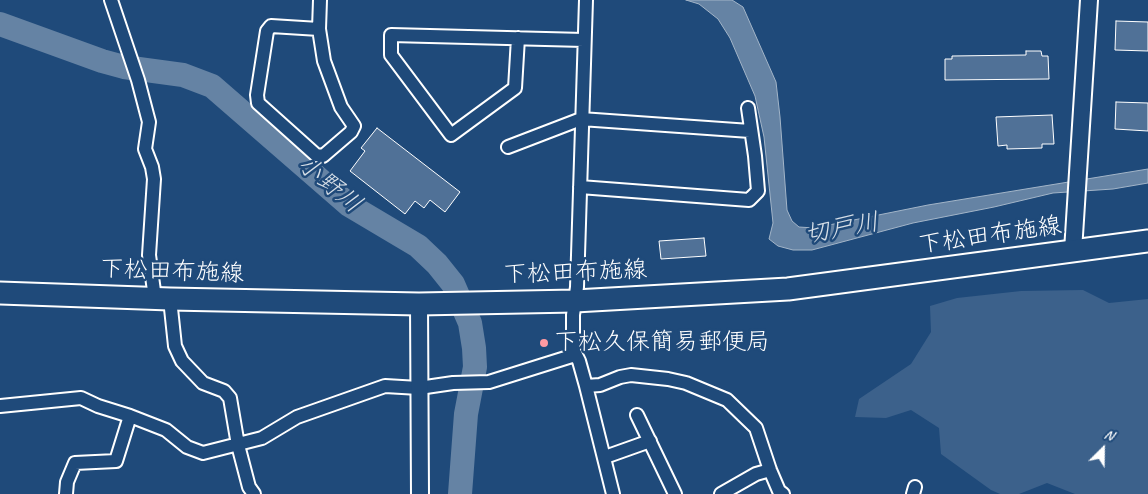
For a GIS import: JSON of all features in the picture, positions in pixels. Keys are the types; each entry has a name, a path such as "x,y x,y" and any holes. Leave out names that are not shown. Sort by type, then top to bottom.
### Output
{"main road":[{"name":"下松田布施線","path":"0,292 163,299 419,304 575,301 788,289 1148,241"}],"street":[{"path":"111,0 138,80 149,122 145,149 152,167 154,179 149,255 175,346 182,361 203,383 224,391 230,398 238,445 249,487 254,494"},
{"path":"320,0 320,29 324,61 342,107 354,126 351,132 323,156 316,155 258,103 257,94 267,31 271,26 320,29"},
{"path":"586,0 573,349 579,361 586,386 613,494"},
{"path":"1074,251 1090,0"},
{"path":"518,38 515,88 451,135 392,55 391,35 518,38 584,40"},
{"path":"580,188 749,200 758,192 748,108"},
{"path":"508,146 581,119 750,131"},
{"path":"419,304 420,494"},
{"path":"0,406 81,398 166,430 187,447 203,453 262,438 297,417 385,386 419,388 453,383 489,382 575,355"},
{"path":"586,386 631,375 686,383 727,400 756,428 770,470 779,491 783,494"},
{"path":"637,415 675,494"},
{"path":"66,494 67,482 75,463 116,461 130,416"},
{"path":"605,457 650,441"},
{"path":"722,494 756,474 770,470"}],"shaded area":[{"path":"1083,290 1109,303 1148,299 1148,494 1075,494 1047,483 1019,494 1000,494 991,490 941,454 939,428 911,410 886,418 855,417 859,399 911,364 931,332 930,306 957,298 1021,291"}],"water":[{"name":"切戸川","path":"686,0 732,0 743,7 776,82 787,210 792,221 799,227 814,228 928,205 1148,169 1148,183 1113,189 1053,193 913,223 812,250 793,250 778,246 769,239 773,223 764,137 755,96 730,38 718,19 699,4"}],"building":[{"path":"1116,21 1148,22 1148,51 1115,50"},
{"path":"1026,51 1041,51 1042,56 1048,56 1049,79 945,80 945,59 952,59 952,56 1026,55"},
{"path":"1116,102 1148,103 1148,131 1115,129"},
{"path":"1052,115 1054,144 1042,144 1042,148 1007,149 1007,145 998,146 996,117"},
{"path":"377,128 460,192 445,212 430,200 424,208 415,201 405,214 350,171 365,151 361,148"},
{"path":"704,238 706,256 661,259 659,241"}],"waterway":[{"name":"小野川","path":"0,24 102,61 124,67 183,75 212,86 349,205 418,246 437,264 453,284 470,323 474,348 475,367 466,414 460,494"}],"place":[{"name":"下松久保簡易郵便局","path":"544,343"}]}
